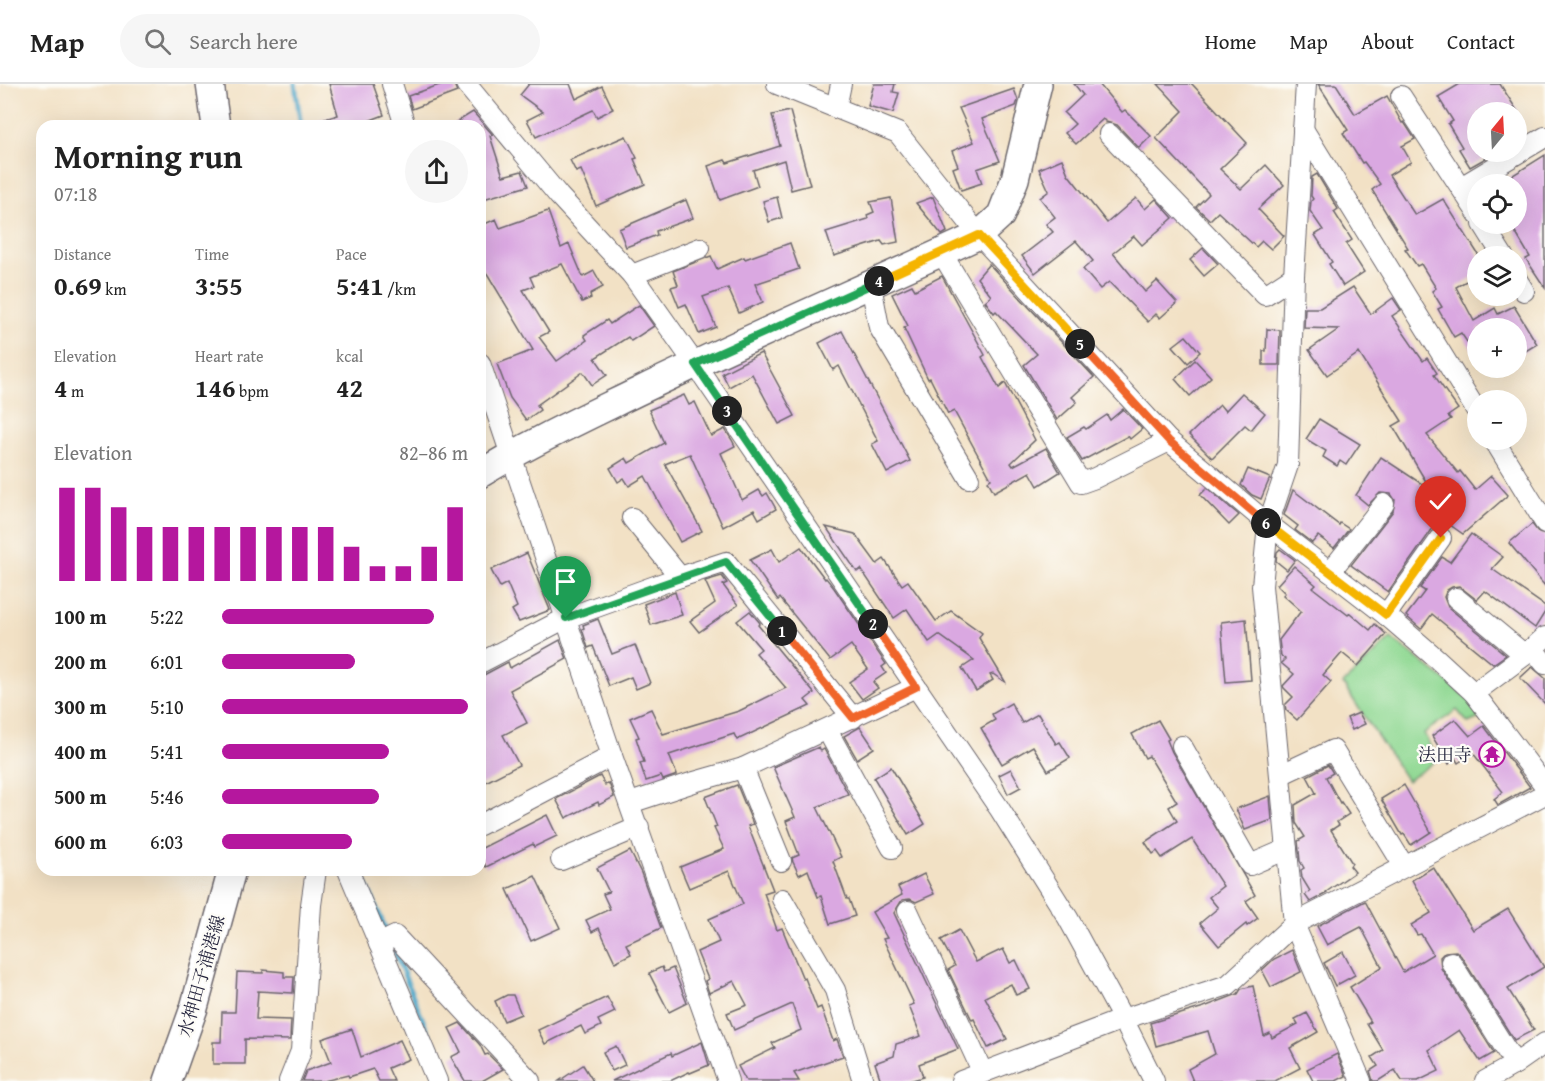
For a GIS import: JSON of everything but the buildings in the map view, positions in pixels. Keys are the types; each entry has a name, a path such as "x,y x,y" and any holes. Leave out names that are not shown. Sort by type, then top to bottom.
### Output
{"street":[{"path":"210,84 215,120"},
{"path":"392,84 403,120"},
{"path":"466,84 559,196 632,275 695,364 999,808 1068,918 1154,1081"},
{"path":"777,84 898,133 979,235 1169,441 1268,525 1386,615 1474,693 1545,786"},
{"path":"836,108 841,84"},
{"path":"1306,84 1294,276 1288,465 1268,525 1262,586 1294,924 1361,1081"},
{"path":"486,470 510,456 695,364 979,235 1001,214 1015,179 1037,85"},
{"path":"1401,96 1467,197"},
{"path":"1303,129 1467,395"},
{"path":"1108,134 1265,295 1294,276"},
{"path":"1461,187 1545,137"},
{"path":"632,275 700,248"},
{"path":"940,252 1081,483 1169,441"},
{"path":"871,285 879,327 969,478"},
{"path":"486,382 612,756 639,826 728,1081"},
{"path":"1500,450 1545,523"},
{"path":"1330,572 1384,504"},
{"path":"632,518 680,577"},
{"path":"1386,615 1441,538"},
{"path":"486,660 566,618 726,562 853,718"},
{"path":"1455,598 1534,647 1545,664"},
{"path":"1474,693 1534,647"},
{"path":"630,804 743,768 916,687"},
{"path":"827,730 892,848"},
{"path":"1182,746 1250,865 1287,849"},
{"path":"1280,775 1333,750 1404,866"},
{"path":"486,822 612,756"},
{"path":"743,768 781,861"},
{"path":"961,1081 1123,1019 1228,985 1294,924 1545,794"},
{"path":"561,860 639,826"},
{"name":"水神田子浦港線","path":"168,1081 194,1008 230,876"},
{"path":"289,1081 301,1051 310,905 315,876"},
{"path":"351,876 437,1081"},
{"path":"782,899 835,990 863,1081"},
{"path":"908,911 983,1072"},
{"path":"379,944 395,936 530,1081"},
{"path":"1451,962 1515,1064"},
{"path":"1485,1081 1545,1043"}],"green space":[{"path":"1391,638 1468,698 1485,716 1468,723 1457,710 1424,733 1437,760 1407,781 1343,684"}],"waterway":[{"path":"295,84 300,120"},
{"path":"363,876 388,935"},
{"path":"391,943 448,1081"}],"place":[{"name":"法田寺","path":"1492,754"}],"route":[{"path":"566,618 726,562 853,718 916,687 695,364 979,235 1169,441 1268,525 1386,615 1441,538"}]}
